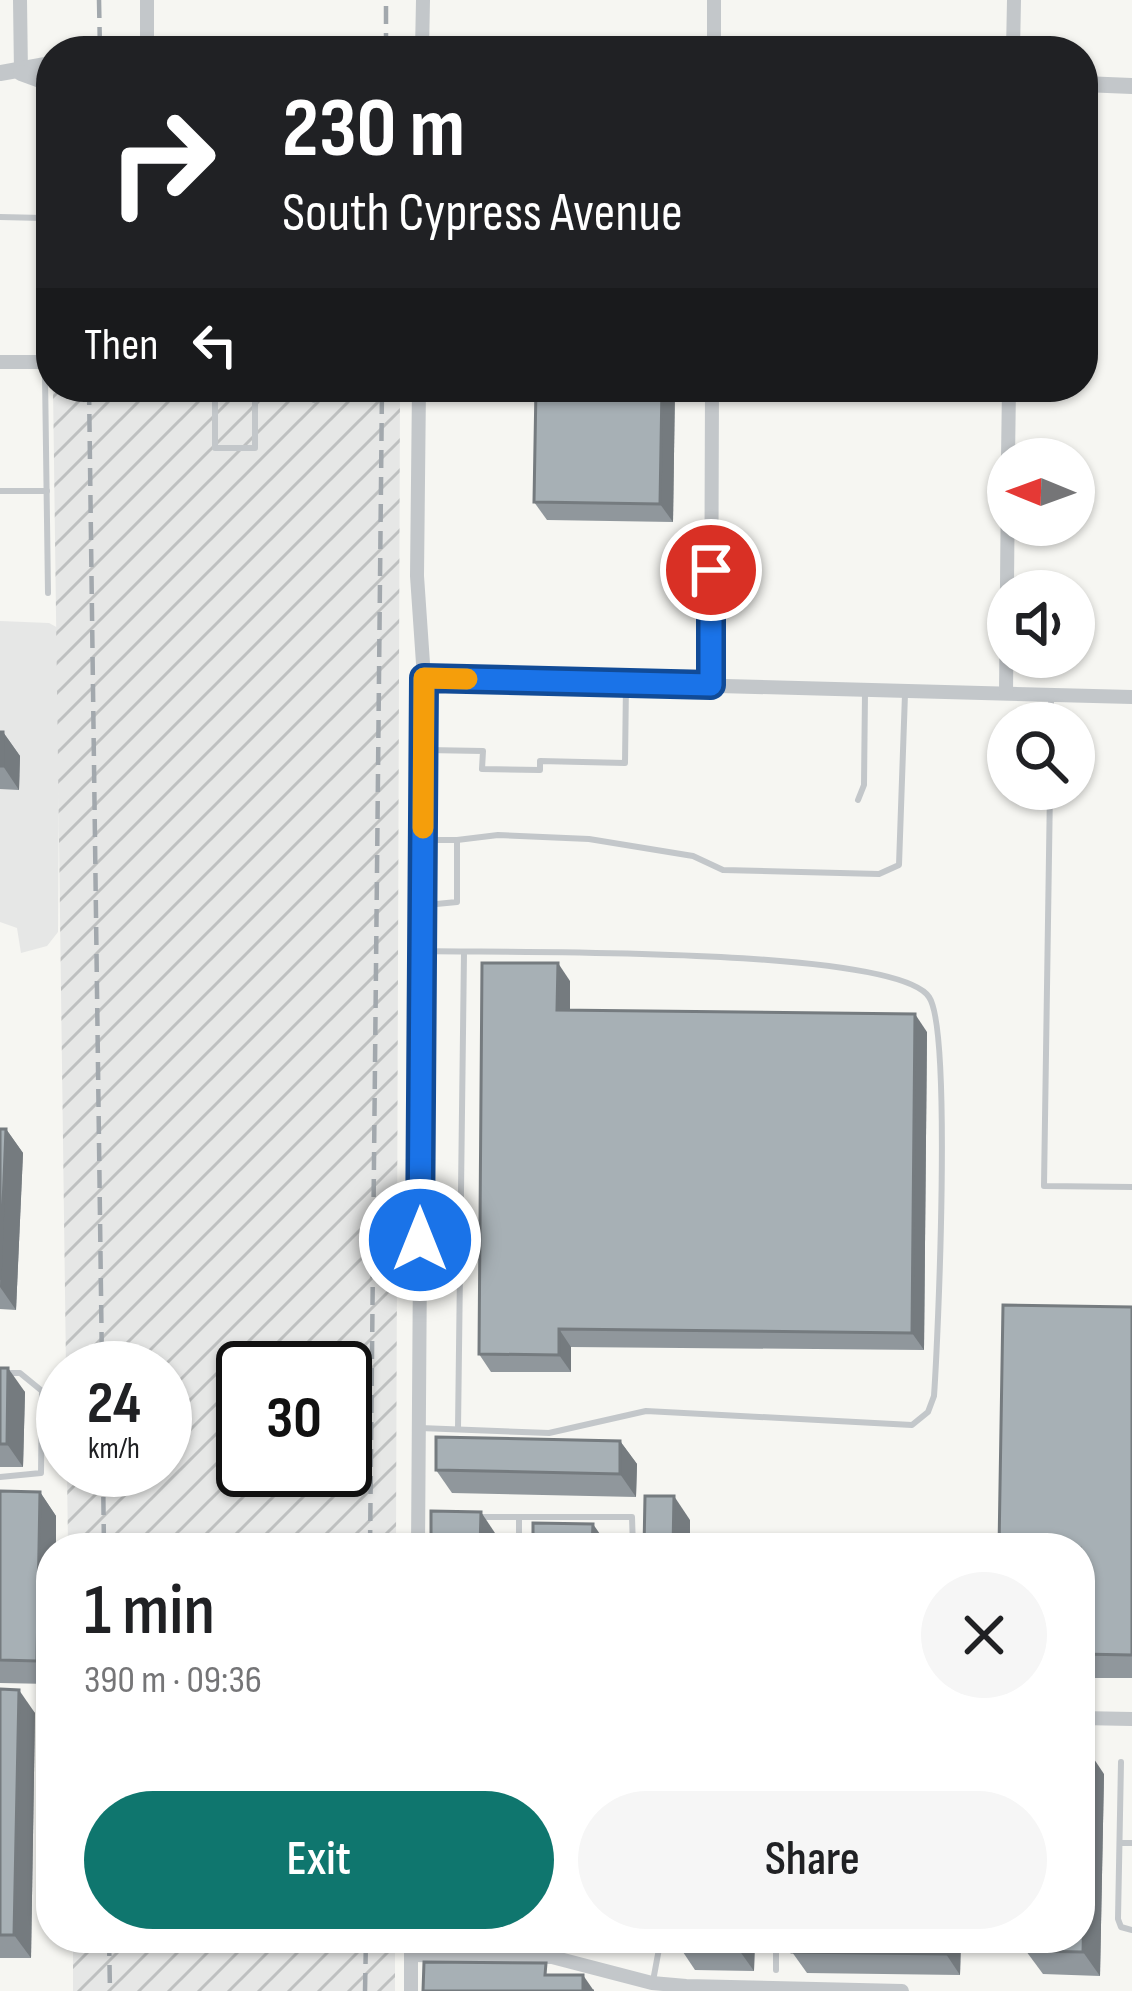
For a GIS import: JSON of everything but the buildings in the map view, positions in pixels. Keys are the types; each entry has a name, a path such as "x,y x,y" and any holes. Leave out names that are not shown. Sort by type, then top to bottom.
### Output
{"street":[{"path":"20,0 21,73"},
{"path":"147,0 147,36"},
{"path":"422,0 422,36"},
{"path":"714,36 715,0"},
{"path":"1013,36 1014,0"},
{"path":"0,73 36,68"},
{"path":"21,73 36,80"},
{"path":"1098,85 1132,86"},
{"path":"0,362 36,362"},
{"path":"418,1533 424,750 417,576 419,402"},
{"path":"711,685 712,402"},
{"path":"1008,438 1009,402"},
{"path":"1006,693 1007,546"},
{"path":"424,678 1132,697"},
{"path":"1095,1718 1132,1719"},
{"path":"411,1953 411,1991"},
{"path":"501,1953 552,1957 652,1984 902,1991"}],"lane":[{"path":"0,217 36,218"},
{"path":"46,402 48,593"},
{"path":"215,402 215,448 255,448 255,402"},
{"path":"0,491 47,491"},
{"path":"424,750 483,751 482,769 540,770 540,761 625,763 626,683"},
{"path":"858,800 864,785 865,689"},
{"path":"423,840 498,835 590,839 693,856 723,870 879,874 898,866 905,690"},
{"path":"1051,694 1051,702"},
{"path":"1050,810 1044,1186 1132,1187"},
{"path":"422,904 457,902 458,840"},
{"path":"419,1427 549,1433 646,1412 912,1425 928,1412 934,1396 940,1185 938,1015 926,992 833,963 422,951"},
{"path":"458,1429 464,952"},
{"path":"421,1193 461,1196"},
{"path":"0,1372 20,1372 42,1391 42,1412 41,1473 0,1477"},
{"path":"418,1516 440,1516"},
{"path":"478,1517 632,1517 633,1533"},
{"path":"519,1517 519,1533"},
{"path":"1121,1762 1118,1918 1120,1927 1132,1930"},
{"path":"1120,1843 1132,1843"},
{"path":"652,1984 658,1953"},
{"path":"776,1953 776,1970"}],"shaded area":[{"path":"53,402 400,402 396,1533 68,1533 67,1497 192,1497 192,1341 66,1341"},
{"path":"0,621 49,623 60,629 58,932 47,946 21,953 17,928 0,922"},
{"path":"73,1953 395,1953 395,1991 73,1991"}],"railway":[{"path":"99,0 100,36"},
{"path":"386,0 386,36"},
{"path":"89,402 102,1341"},
{"path":"370,1533 382,402"},
{"path":"103,1497 104,1533"},
{"path":"109,1953 110,1991"},
{"path":"365,1991 366,1953"}],"slow traffic":[{"path":"423,828 424,678 467,679"}],"route":[{"path":"420,1240 424,678 711,685 711,570"}]}
